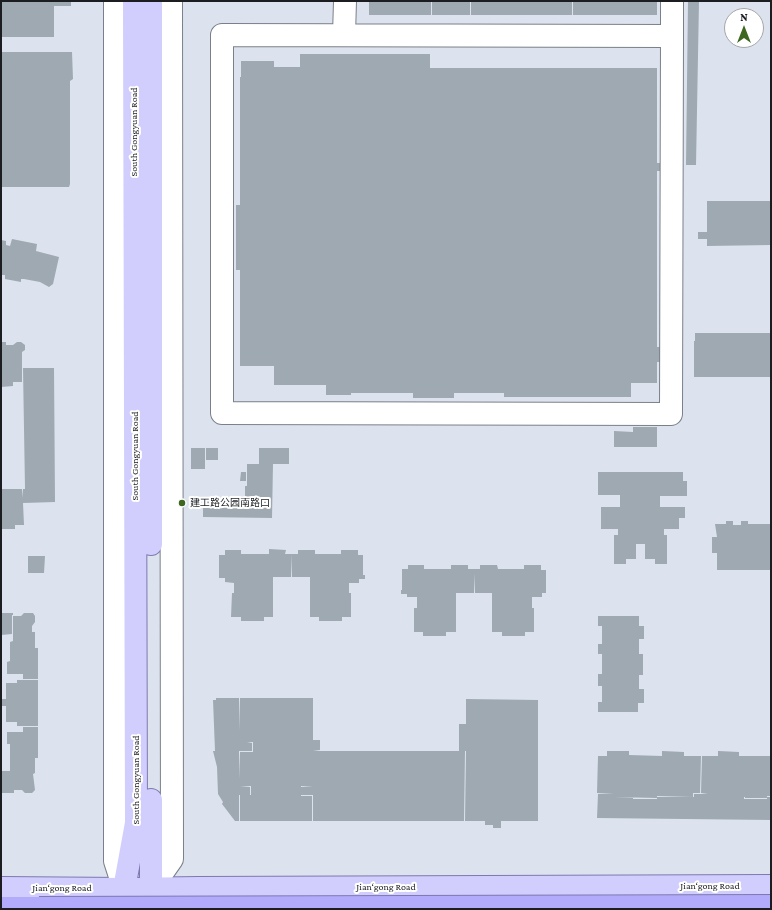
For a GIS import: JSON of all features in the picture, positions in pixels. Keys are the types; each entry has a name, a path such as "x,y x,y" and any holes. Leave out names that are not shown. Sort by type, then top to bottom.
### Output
{"highway":[{"path":"1,908 771,906"}],"main road":[{"name":"South Gongyuan Road","path":"124,899 136,823 134,1"},
{"name":"South Gongyuan Road","path":"151,1 151,899"},
{"name":"Jian‘gong Road","path":"1,888 124,899 151,899 199,888 771,886"}],"street":[{"path":"115,1 115,861 124,899"},
{"path":"151,899 172,860 171,1"},
{"path":"344,35 345,1"},
{"path":"672,1 672,36 671,414 222,413 222,35 672,36"}],"building":[{"path":"1,1 71,1 71,6 54,6 54,37 1,37"},
{"path":"369,1 431,1 431,15 369,15"},
{"path":"432,1 470,1 470,15 432,15"},
{"path":"471,1 572,1 572,15 471,15"},
{"path":"573,1 657,1 657,15 573,15"},
{"path":"688,1 699,1 696,165 686,165"},
{"path":"1,52 72,52 73,79 70,81 69,187 1,187"},
{"path":"300,54 430,54 430,68 657,68 657,163 664,163 664,171 657,171 657,347 660,347 660,362 657,362 657,383 631,383 631,397 504,397 504,393 454,393 454,398 413,398 413,393 351,393 351,395 326,395 326,385 274,385 274,366 240,366 240,270 236,270 236,205 240,205 241,61 274,61 274,67 300,67"},
{"path":"707,201 771,201 771,245 707,246 707,239 698,239 698,232 707,232"},
{"path":"12,239 37,244 36,251 59,257 53,284 49,287 40,282 24,279 21,279 21,282 5,279 5,275 1,275 1,240 6,241 6,245 10,246"},
{"path":"695,333 771,333 771,377 694,377"},
{"path":"1,342 6,342 6,345 13,345 17,342 21,342 25,345 25,350 22,352 22,382 13,382 13,386 1,387"},
{"path":"23,368 54,368 55,502 23,503 24,525 15,525 15,529 1,529 1,489 22,489 23,498 23,489 25,489"},
{"path":"633,427 657,427 657,447 614,447 614,431 633,432"},
{"path":"191,448 205,448 205,469 191,469"},
{"path":"206,448 218,448 218,460 206,460"},
{"path":"259,448 289,448 289,464 273,464 272,518 203,517 204,500 245,501 247,464 259,464"},
{"path":"241,472 246,472 246,481 240,481"},
{"path":"598,472 683,472 683,481 687,481 687,496 660,496 660,507 685,507 685,518 679,518 679,529 664,529 664,535 667,535 667,564 655,564 655,559 645,559 645,544 636,544 636,559 626,559 626,564 614,564 614,535 618,535 618,529 601,529 601,507 620,507 620,495 598,495"},
{"path":"726,521 733,521 733,525 741,525 741,521 748,521 748,524 771,524 771,570 717,570 717,553 712,553 712,537 717,537 715,524 726,524"},
{"path":"269,549 286,550 285,554 292,554 291,577 273,577 273,617 264,617 264,621 241,621 241,617 231,617 234,583 225,582 225,578 219,578 219,555 225,555 225,550 241,550 241,554 269,554"},
{"path":"298,550 315,550 315,554 341,554 341,550 358,550 358,555 363,555 363,575 365,575 365,579 359,579 359,583 349,583 349,593 351,593 351,617 342,617 342,621 319,621 319,617 310,617 310,577 292,577 292,554 298,554"},
{"path":"28,556 45,556 44,573 28,573"},
{"path":"408,565 424,565 424,569 451,569 451,565 468,565 468,569 480,569 480,565 497,565 498,569 524,569 524,565 541,565 541,570 546,570 546,593 542,593 542,597 532,597 532,608 534,608 534,632 525,632 525,636 502,636 502,632 492,632 492,593 475,593 475,573 474,593 456,593 456,632 446,632 446,636 423,636 423,632 414,632 414,608 417,608 417,597 407,597 407,594 401,594 402,569 408,569"},
{"path":"1,613 13,613 12,634 1,635"},
{"path":"24,613 33,613 35,616 32,632 35,632 35,648 38,648 38,679 23,679 23,674 7,674 7,662 10,661 10,642 13,641 13,616 21,616"},
{"path":"598,616 639,616 639,626 644,626 644,639 639,639 639,654 643,654 643,675 639,675 639,689 644,689 644,703 638,703 638,712 598,712 598,702 602,702 602,686 598,686 598,674 602,674 602,654 598,654 598,644 602,644 602,626 598,626"},
{"path":"17,680 38,680 38,726 17,726 17,722 6,722 6,706 2,706 2,699 6,699 6,683 17,683"},
{"path":"216,698 239,698 239,731 240,698 313,698 313,740 320,740 320,750 313,751 465,751 464,821 313,821 313,795 301,795 312,796 312,821 240,821 239,795 239,821 235,821 222,804 223,802 218,794 217,767 213,751 215,751 213,700 216,700","holes":["247,742 253,742 253,752 240,752 239,779 239,751 252,751 252,743","240,786 251,786 251,795 250,787"]},
{"path":"466,699 538,700 538,821 501,821 501,828 493,828 493,825 485,825 485,821 465,821 466,751 459,751 459,724 466,724"},
{"path":"23,727 38,727 38,758 35,758 35,773 33,774 35,790 32,793 25,793 22,790 14,790 14,793 1,793 1,771 10,771 10,744 7,744 7,732 23,732"},
{"path":"607,751 629,751 629,755 662,756 662,751 684,752 684,756 701,756 700,793 693,793 693,797 694,794 708,794 701,793 702,756 718,756 718,751 739,752 739,756 771,756 771,796 767,797 771,797 771,820 597,818 598,794 614,794 597,793 598,756 607,756","holes":["657,796 693,797 657,797","633,797 657,799 633,799","744,797 767,799 744,799"]}],"place":[{"name":"建工路公园南路口","path":"182,503"}]}
